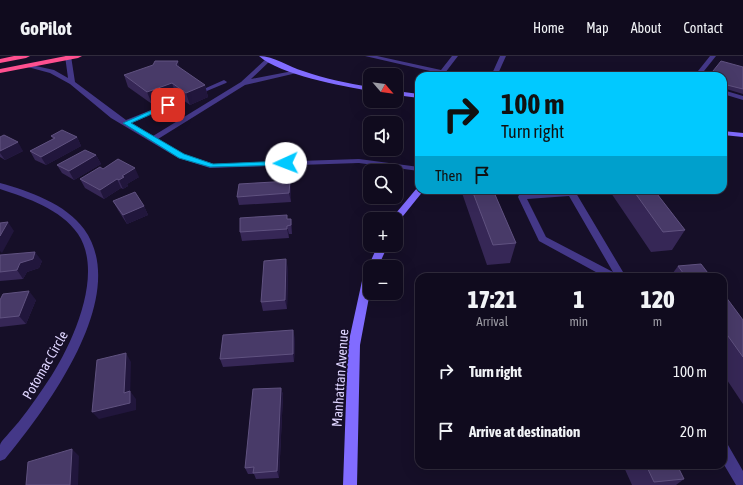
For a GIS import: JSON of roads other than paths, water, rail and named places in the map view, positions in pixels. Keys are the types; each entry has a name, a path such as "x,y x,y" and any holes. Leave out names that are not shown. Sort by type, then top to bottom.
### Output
{"highway":[{"path":"0,61 26,56"},
{"path":"0,71 78,56"}],"street":[{"path":"368,56 443,72 455,56"},
{"path":"496,72 504,56"},
{"path":"700,72 713,56"},
{"path":"68,57 72,84"},
{"path":"152,139 243,83 266,58 298,72 331,82 363,88"},
{"path":"27,66 52,71 126,123 152,139 182,156 213,166 359,161 415,168"},
{"path":"243,83 298,72"},
{"path":"200,92 224,82"},
{"path":"727,93 743,98"},
{"path":"403,94 415,95"},
{"path":"126,123 182,99"},
{"path":"727,134 743,136"},
{"name":"Potomac Circle","path":"0,186 37,199 59,212 80,230 90,249 93,279 90,300 80,332 59,375 25,425 0,454"},
{"path":"402,212 417,194"},
{"path":"560,194 522,197 542,239 606,273"},
{"path":"573,194 619,273"},
{"name":"Manhattan Avenue","path":"350,485 354,345 363,300"},
{"path":"727,457 743,484"}]}
